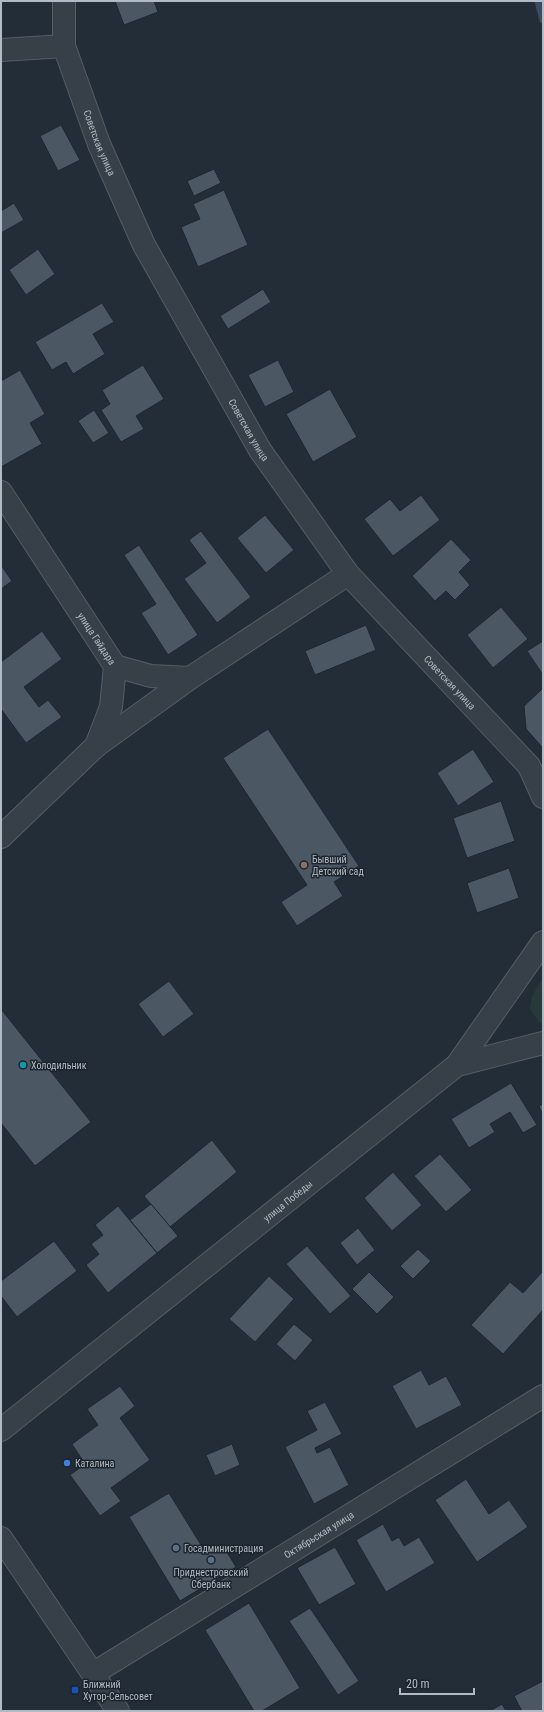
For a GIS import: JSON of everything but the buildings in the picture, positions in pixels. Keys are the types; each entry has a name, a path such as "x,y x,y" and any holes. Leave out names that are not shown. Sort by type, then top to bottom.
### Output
{"street":[{"name":"Советская улица","path":"64,1 64,46 99,144 144,245 260,450 348,574 529,766 543,797"},
{"path":"1,50 64,46"},
{"name":"улица Гайдара","path":"1,492 115,666 111,707 96,746 1,837"},
{"path":"96,746 190,678 348,574"},
{"path":"115,666 151,676 190,678"},
{"name":"улица Победы","path":"1,1430 457,1065 543,942"},
{"path":"457,1065 543,1043"},
{"name":"Октябрьская улица","path":"94,1673 543,1396"},
{"path":"1,1538 94,1673 118,1711"}],"green space":[{"path":"543,978 543,1024 539,1022 530,1009 532,996"}],"waterway":[{"path":"538,1 543,20"}],"place":[{"name":"Бывший Детский сад","path":"304,865"},
{"name":"Холодильник","path":"23,1065"},
{"name":"Каталина","path":"67,1463"},
{"name":"Госадминистрация","path":"176,1548"},
{"name":"Приднестровский Сбербанк","path":"211,1560"},
{"name":"Ближний Хутор-Сельсовет","path":"75,1690"}]}
